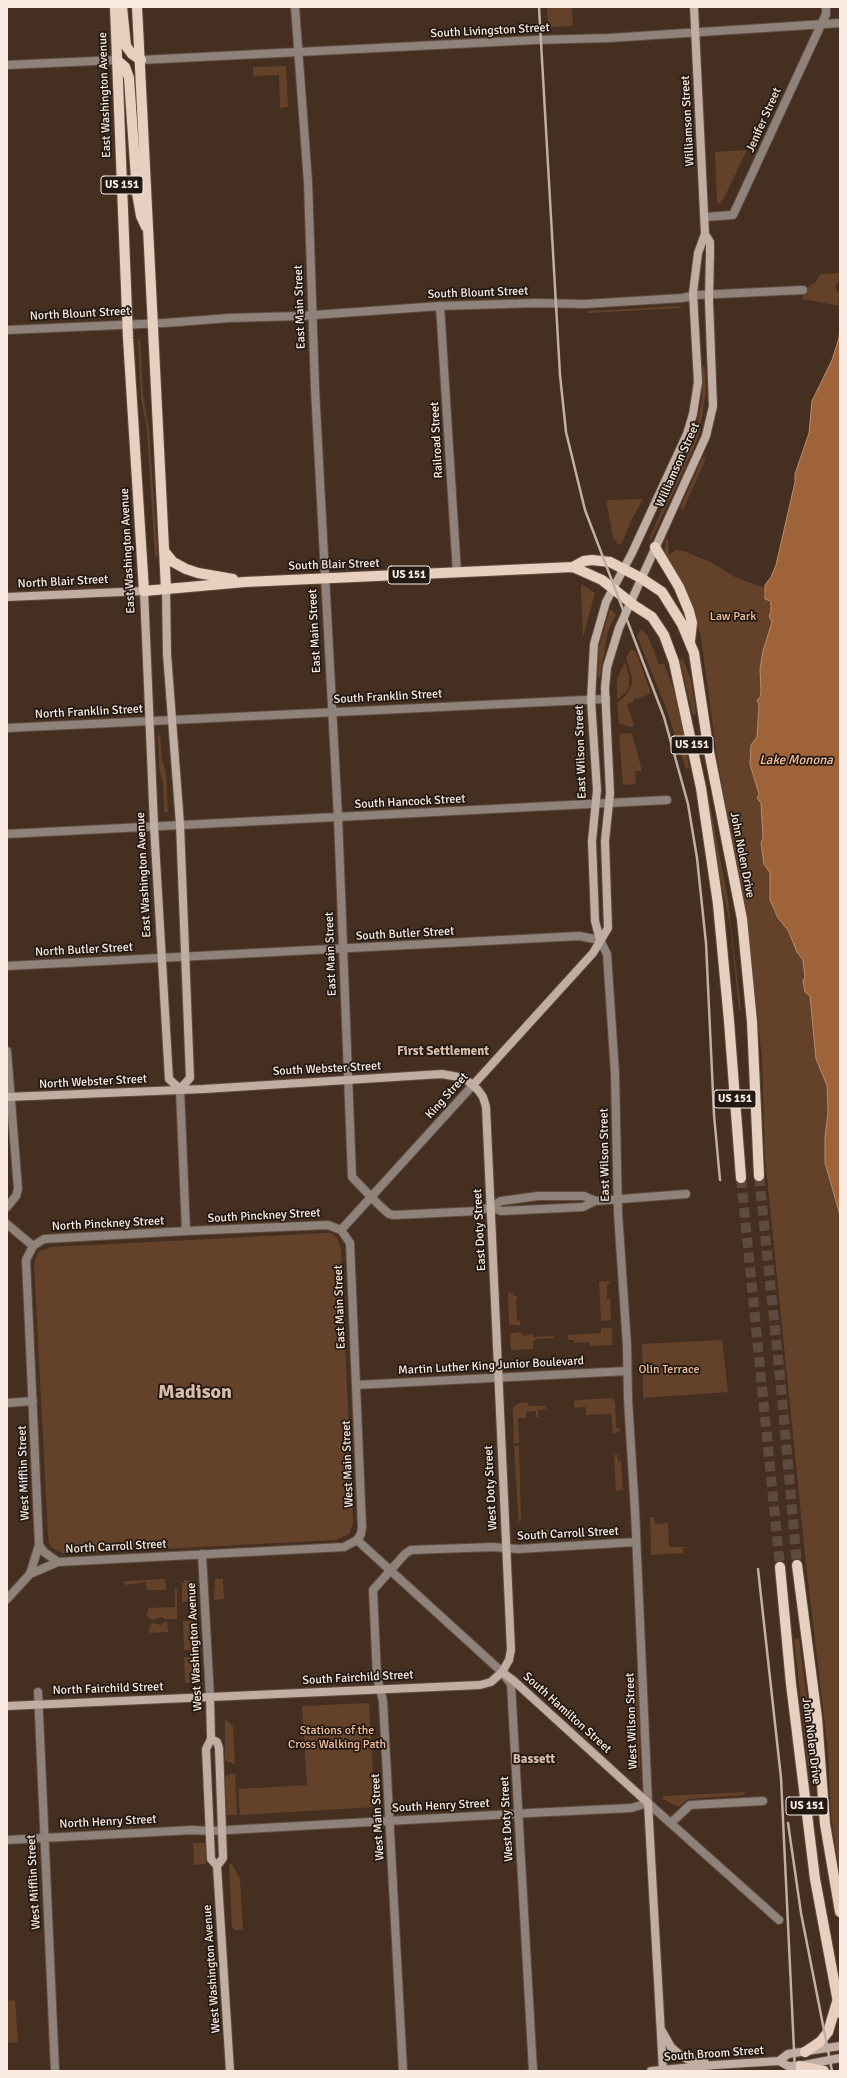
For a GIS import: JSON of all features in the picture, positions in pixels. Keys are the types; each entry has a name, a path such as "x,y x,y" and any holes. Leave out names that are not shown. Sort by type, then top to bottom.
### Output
{"main road":[{"name":"East Washington Avenue","path":"115,7 127,323 144,591"},
{"path":"122,7 126,46 132,54 141,60"},
{"name":"US 151","path":"137,7 141,60 164,550 173,562 190,571 245,582"},
{"path":"117,60 125,67 129,78 137,193 141,216 149,233"},
{"path":"655,547 679,587 690,611 692,623 690,643"},
{"path":"164,550 166,588"},
{"name":"South Blair Street","path":"573,568 584,561 592,560 609,562 624,569"},
{"name":"South Blair Street","path":"144,591 245,582 573,568 602,580 614,589"},
{"name":"John Nolen Drive","path":"624,569 641,578 664,594 682,624 690,643 697,668 708,746 742,919 752,1022 758,1176"},
{"name":"US 151","path":"614,589 657,622 671,652 682,695 701,788 718,904 730,1021 741,1178"},
{"name":"John Nolen Drive","path":"797,1565 817,1718 825,1824 840,1912"},
{"name":"John Nolen Drive","path":"780,1567 791,1684 816,1879 840,2013"},
{"path":"805,2052 820,2042 828,2032 837,2002"},
{"path":"799,2066 824,2071"}],"street":[{"name":"East Main Street","path":"295,7 308,182 312,314 324,579 338,817 347,1081 352,1177 371,1197"},
{"name":"Williamson Street","path":"614,589 687,434 693,414 698,382 693,296 698,253 705,234 694,7"},
{"name":"Jenifer Street","path":"704,217 733,215 826,14 826,7"},
{"name":"South Livingston Street","path":"141,60 696,32 840,23"},
{"path":"7,65 117,60"},
{"name":"Williamson Street","path":"631,603 709,426 713,406 710,242 705,234"},
{"name":"South Blount Street","path":"153,323 440,306 536,303 585,304 682,298 710,294 803,290"},
{"name":"Railroad Street","path":"440,306 457,573"},
{"name":"North Blount Street","path":"7,330 127,323 153,323"},
{"path":"166,588 168,654 180,824 190,1078 180,1089 186,1231"},
{"name":"East Wilson Street","path":"614,589 605,606 596,637 592,660 591,700 597,790 592,841 594,914 596,929 607,954 612,1030 618,1199 627,1371"},
{"name":"North Blair Street","path":"7,597 144,591"},
{"name":"East Washington Avenue","path":"144,591 154,826 169,1079 180,1089"},
{"path":"600,940 608,928 605,841 609,803 606,673 610,654 631,603"},
{"name":"South Franklin Street","path":"172,720 606,699"},
{"name":"North Franklin Street","path":"7,728 172,720"},
{"name":"South Hancock Street","path":"7,834 667,800"},
{"name":"South Butler Street","path":"162,959 579,936 600,940"},
{"name":"King Street","path":"341,1230 593,953 600,940"},
{"name":"North Butler Street","path":"7,966 162,959"},
{"path":"7,1051 9,1097 18,1188 16,1196 7,1207"},
{"name":"South Webster Street","path":"180,1089 347,1081 449,1074 464,1078 473,1085"},
{"name":"East Doty Street","path":"473,1085 486,1103 498,1378"},
{"name":"North Webster Street","path":"9,1097 180,1089"},
{"path":"491,1207 501,1211 583,1208 596,1201 686,1194"},
{"path":"371,1197 391,1215 478,1211 491,1207 501,1201 554,1195 584,1196 596,1201"},
{"path":"7,1224 33,1246"},
{"name":"South Pinckney Street","path":"186,1231 328,1225 341,1230"},
{"name":"East Main Street","path":"341,1230 350,1243 356,1385"},
{"name":"North Pinckney Street","path":"33,1246 44,1239 186,1231"},
{"name":"West Mifflin Street","path":"30,1574 39,1545 26,1260 33,1246"},
{"name":"Martin Luther King Junior Boulevard","path":"356,1385 627,1371"},
{"name":"West Wilson Street","path":"627,1371 648,1803 663,2070"},
{"name":"West Doty Street","path":"498,1378 511,1650 509,1660 502,1672 511,1684 533,2071"},
{"name":"West Main Street","path":"356,1385 362,1527 361,1534 356,1540"},
{"path":"7,1403 33,1401"},
{"path":"202,1554 344,1547 356,1540"},
{"name":"South Hamilton Street","path":"356,1540 779,1920"},
{"name":"South Carroll Street","path":"390,1570 405,1554 412,1550 493,1547 518,1549 636,1542"},
{"name":"North Carroll Street","path":"39,1545 44,1552 58,1562 202,1554"},
{"name":"West Washington Avenue","path":"202,1554 210,1698 211,1739 206,1749 211,1859 217,1866 230,2071"},
{"path":"7,1600 30,1574 58,1562"},
{"name":"West Main Street","path":"390,1570 372,1592 377,1677 383,1700 403,2071"},
{"name":"South Fairchild Street","path":"210,1698 480,1685 492,1682 502,1672"},
{"name":"West Mifflin Street","path":"38,1692 56,2071"},
{"name":"North Fairchild Street","path":"7,1706 210,1698"},
{"name":"West Washington Avenue","path":"211,1739 217,1742 219,1748 223,1858 217,1866"},
{"path":"671,1823 690,1805 763,1801"},
{"name":"South Henry Street","path":"210,1831 631,1808 648,1803"},
{"name":"North Henry Street","path":"7,1840 192,1830 210,1831"},
{"path":"660,2029 671,2047 679,2054 694,2061 715,2065"},
{"name":"South Broom Street","path":"779,2061 788,2054 840,2046"},
{"name":"South Broom Street","path":"651,2071 779,2061 788,2066 799,2066 840,2058"}],"green space":[{"path":"547,7 572,7 573,26 548,27"},
{"path":"286,66 288,107 280,108 279,75 253,76 253,67"},
{"path":"747,150 724,198 717,204 715,152"},
{"path":"840,273 840,278 835,287 840,295 840,306 803,299 803,290 816,282 820,274"},
{"path":"681,306 681,308 588,313 588,311"},
{"path":"138,340 140,340 143,394 149,429 158,557 155,557 147,429 141,399"},
{"path":"702,367 704,367 705,371 706,389 700,431 693,450 651,540 649,539 696,432 702,398"},
{"path":"703,457 706,458 683,510 680,508"},
{"path":"643,499 632,519 621,545 618,544 613,537 606,500"},
{"name":"Law Park","path":"666,539 668,540 669,555 676,550 684,551 710,562 737,578 765,588 764,595 771,605 772,622 763,651 760,669 761,692 757,700 759,705 757,737 751,745 750,764 759,794 757,798 761,803 765,865 770,873 770,900 778,918 788,930 797,952 803,960 805,977 803,981 805,992 810,996 816,1059 827,1085 828,1113 825,1151 827,1172 840,1215 840,1878 831,1815 828,1751 806,1564 765,1158 762,1058 746,914 717,757 701,637 695,617 664,553"},
{"path":"581,584 595,593 583,637 581,589"},
{"path":"610,609 616,614 608,631 600,677 598,678 599,647"},
{"path":"641,629 648,636 659,665 664,663 679,706 689,768 686,769 665,705 637,636"},
{"path":"631,649 636,652 651,693 634,699 633,702 627,704 634,726 631,727 619,723 617,703 626,695 632,684 632,677 626,658"},
{"path":"683,659 691,680 696,714 693,715 680,660"},
{"path":"625,662 629,676 629,687 617,700 617,679"},
{"path":"632,733 642,771 635,771 636,784 623,785 619,734"},
{"path":"158,735 160,735 162,760 166,773 168,812 164,812 163,784 159,768"},
{"path":"707,794 728,900 741,1010 739,1010 730,923 722,888"},
{"path":"331,1233 337,1238 341,1249 353,1523 349,1534 336,1540 64,1554 53,1548 49,1544 48,1535 34,1263 38,1252 51,1247"},
{"path":"609,1281 610,1284 607,1284 607,1299 610,1299 611,1320 601,1321 599,1282"},
{"path":"513,1292 513,1296 518,1296 516,1300 517,1320 520,1321 520,1325 509,1325 508,1293"},
{"path":"601,1328 612,1328 612,1345 590,1346 589,1342 574,1343 574,1340 568,1340 568,1335 601,1333"},
{"path":"521,1332 523,1336 533,1334 533,1337 554,1336 554,1338 536,1339 533,1342 533,1349 511,1350 510,1333"},
{"name":"Olin Terrace","path":"722,1340 728,1392 643,1398 642,1344"},
{"path":"613,1398 613,1401 615,1401 616,1428 620,1428 620,1431 613,1434 611,1414 586,1415 586,1407 574,1408 574,1401 577,1400"},
{"path":"527,1402 529,1406 546,1406 546,1409 538,1410 538,1417 536,1417 536,1411 526,1412 526,1418 518,1418 519,1443 514,1443 513,1408 517,1404"},
{"path":"514,1446 519,1446 521,1521 519,1521"},
{"path":"617,1454 618,1461 621,1461 623,1490 616,1491 614,1455"},
{"path":"650,1517 654,1517 655,1524 668,1523 669,1547 694,1547 683,1548 683,1553 651,1555"},
{"path":"556,1529 556,1535 532,1537 522,1534 529,1534 529,1531"},
{"path":"215,1578 223,1579 224,1599 214,1600"},
{"path":"166,1579 164,1582 166,1583 166,1590 147,1590 146,1582 124,1585 124,1581"},
{"path":"184,1580 193,1581 193,1601 182,1602 182,1583 184,1583"},
{"path":"175,1589 177,1589 177,1619 165,1619 161,1617 152,1620 146,1615 149,1608 175,1607"},
{"path":"167,1621 168,1632 149,1633 149,1627 152,1623 161,1625"},
{"path":"183,1621 193,1621 194,1650 184,1650"},
{"path":"799,1638 811,1730 813,1766 808,1766 794,1639"},
{"path":"184,1657 194,1657 195,1683 185,1683"},
{"path":"634,1679 637,1679 640,1768 638,1768"},
{"name":"Stations of the Cross Walking Path","path":"369,1703 375,1807 240,1815 238,1789 307,1785 302,1706"},
{"path":"225,1719 233,1726 235,1764 225,1761"},
{"path":"235,1773 237,1815 227,1815 225,1776"},
{"path":"746,1792 744,1795 688,1799 678,1807 663,1799 663,1796"},
{"path":"193,1843 205,1844 206,1864 194,1865"},
{"path":"229,1864 232,1864 240,1879 243,1930 235,1930 232,1927"},
{"path":"15,2000 18,2042 7,2043 7,2001"}],"water":[{"name":"Lake Monona","path":"840,326 840,1215 825,1163 825,1137 828,1113 827,1085 816,1059 810,996 805,992 803,981 805,977 803,960 797,952 788,930 778,918 770,900 770,873 764,864 761,843 763,838 761,803 757,798 759,794 750,764 751,745 757,737 759,705 757,700 760,697 761,692 760,669 763,651 772,622 769,616 771,612 770,601 765,599 765,585 771,577 776,565 795,482 795,474 809,433 812,401 832,360 839,338"}],"tunnel":[{"path":"759,1176 781,1387 797,1565"},
{"path":"741,1178 780,1567"}],"railway":[{"path":"539,7 560,375 566,432 585,510 664,717 688,804 697,858 706,943 714,1115 720,1180"},
{"path":"758,1569 781,1778 795,2071"},
{"path":"788,1823 801,1913 832,2071"}],"district":[{"name":"First Settlement","path":"443,1052"},
{"name":"Madison","path":"195,1393"},
{"name":"Bassett","path":"534,1760"}]}
